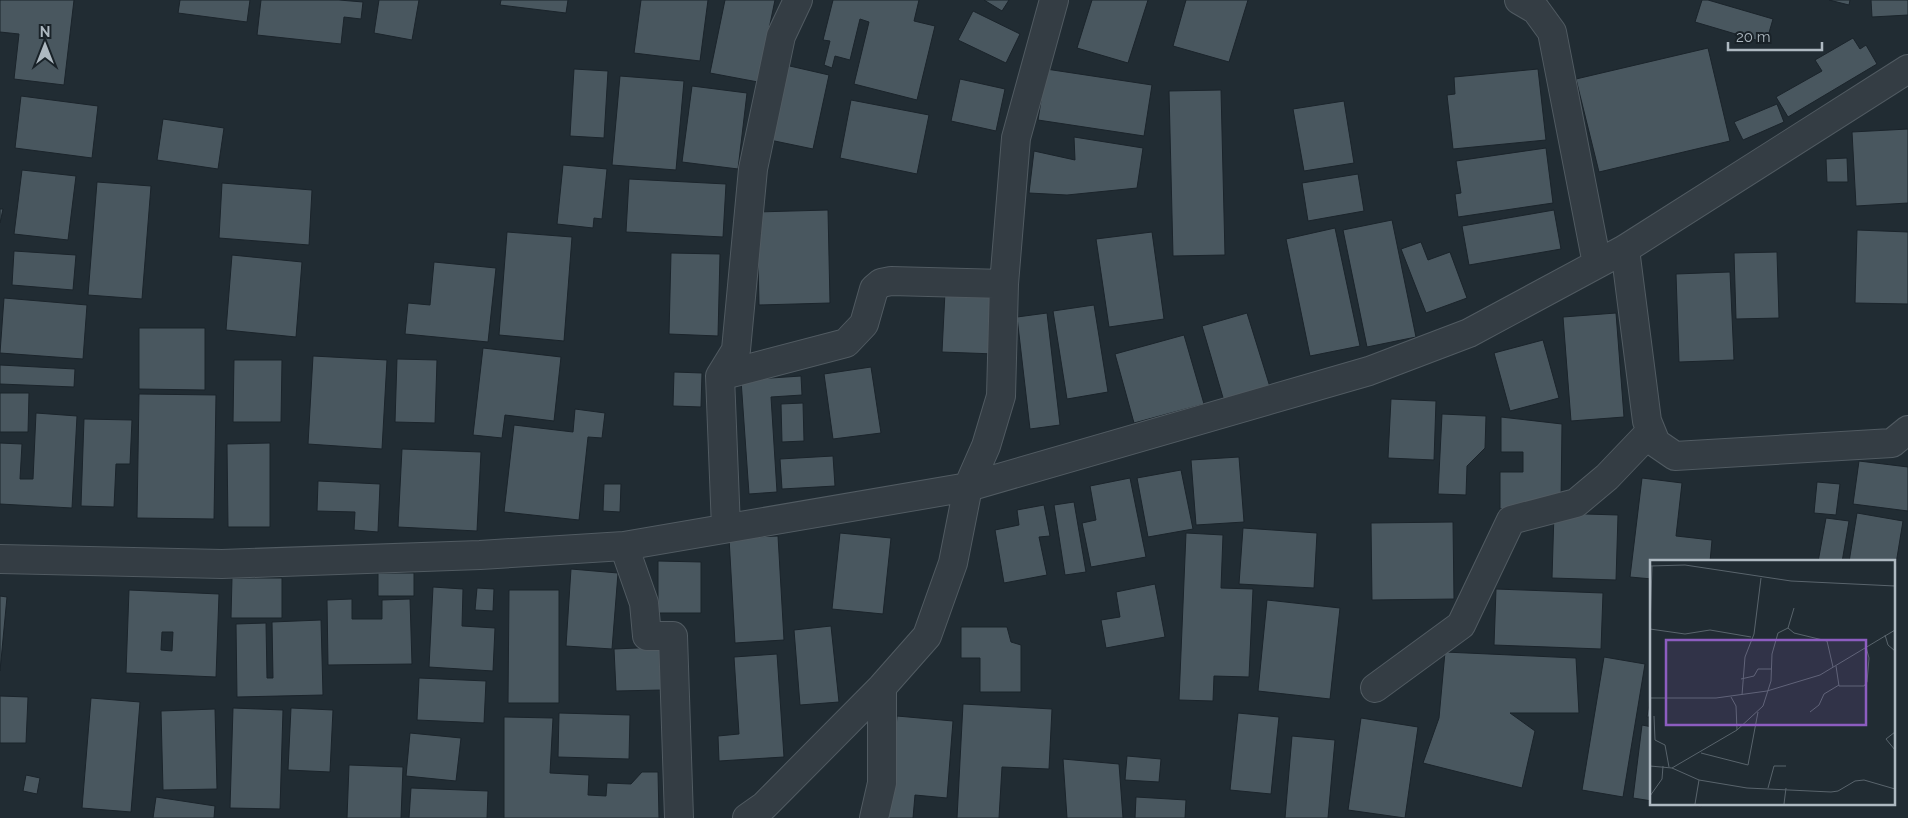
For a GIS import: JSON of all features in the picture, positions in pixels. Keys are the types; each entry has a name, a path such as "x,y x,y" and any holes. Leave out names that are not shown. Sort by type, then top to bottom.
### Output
{"street":[{"path":"726,528 720,376 736,350 753,170 781,36 798,0"},
{"path":"747,818 764,806 882,687 927,636 953,562 968,487 986,446 1001,396 1004,284 1016,138 1054,0"},
{"path":"1519,0 1536,10 1552,32 1597,264"},
{"path":"0,560 222,564 480,555 624,546 968,487 1369,371 1469,333 1625,249 1908,69"},
{"path":"1625,249 1647,421 1656,443 1675,456 1892,443 1908,430"},
{"path":"720,376 846,343 864,324 874,289 881,283 890,281 1004,284"},
{"path":"1374,688 1461,625 1510,520 1576,503 1607,477 1651,431"},
{"path":"624,546 644,603 648,636 673,636 679,818"},
{"path":"874,818 882,783 882,687"}],"building":[{"path":"0,0 74,0 64,85 14,79 19,34 0,32"},
{"path":"180,0 250,0 247,22 178,13"},
{"path":"261,0 339,0 363,2 361,19 344,17 341,44 257,35"},
{"path":"379,0 419,0 412,40 374,33"},
{"path":"501,0 568,0 566,13 500,5"},
{"path":"641,0 708,0 700,61 634,53"},
{"path":"725,0 775,0 758,82 710,73"},
{"path":"833,0 919,0 914,21 935,26 917,100 854,84 869,22 860,19 850,60 835,56 832,68 824,65 830,41 823,40"},
{"path":"984,0 1009,0 1002,11"},
{"path":"1092,0 1148,0 1128,63 1077,48"},
{"path":"1186,0 1248,0 1229,62 1173,46"},
{"path":"1702,0 1708,0 1773,19 1766,43 1695,22"},
{"path":"1829,0 1850,0 1849,5"},
{"path":"1871,0 1908,0 1908,15 1872,17"},
{"path":"973,11 1020,34 1006,63 958,40"},
{"path":"1853,38 1860,49 1866,45 1877,64 1788,117 1776,97 1822,71 1815,60"},
{"path":"1708,48 1730,141 1599,172 1576,79"},
{"path":"781,64 829,75 813,149 765,139"},
{"path":"574,69 608,71 604,138 570,136"},
{"path":"1046,69 1152,85 1144,136 1038,120"},
{"path":"1538,69 1546,140 1453,149 1447,95 1455,94 1454,77"},
{"path":"620,76 684,81 676,170 612,165"},
{"path":"960,79 1005,89 996,131 951,121"},
{"path":"692,86 747,93 738,169 682,162"},
{"path":"1221,90 1225,255 1173,256 1169,91"},
{"path":"21,96 98,106 92,158 15,148"},
{"path":"851,100 929,115 917,174 840,158"},
{"path":"1344,101 1354,163 1304,171 1293,109"},
{"path":"1777,104 1784,122 1743,140 1734,122"},
{"path":"163,119 224,128 218,169 157,160"},
{"path":"1908,129 1908,203 1856,206 1852,132"},
{"path":"1074,137 1143,148 1137,188 1067,195 1029,193 1034,151 1075,160"},
{"path":"1546,148 1553,203 1458,217 1455,194 1461,193 1456,161"},
{"path":"1847,158 1848,182 1827,182 1826,159"},
{"path":"563,165 607,169 602,219 594,218 593,228 557,224"},
{"path":"22,170 76,176 68,240 14,234"},
{"path":"1358,174 1364,211 1308,221 1302,183"},
{"path":"629,179 726,184 723,237 626,232"},
{"path":"97,182 151,186 142,299 88,295"},
{"path":"222,183 312,190 309,245 219,238"},
{"path":"0,209 3,209 0,223"},
{"path":"828,210 830,303 759,305 757,212"},
{"path":"1554,210 1561,249 1469,265 1462,226"},
{"path":"1392,220 1416,337 1367,347 1343,230"},
{"path":"1335,228 1360,346 1310,356 1286,239"},
{"path":"1857,230 1908,232 1908,304 1855,303"},
{"path":"507,232 572,237 564,341 499,335"},
{"path":"1152,232 1164,319 1109,327 1096,239"},
{"path":"1421,242 1428,260 1450,252 1467,298 1426,313 1401,249"},
{"path":"14,251 76,255 73,290 12,285"},
{"path":"1777,252 1779,318 1736,319 1734,253"},
{"path":"671,253 720,254 718,336 669,334"},
{"path":"232,255 302,262 296,337 226,330"},
{"path":"434,262 496,268 488,342 405,334 408,303 430,305"},
{"path":"1730,272 1734,360 1679,362 1676,274"},
{"path":"945,292 997,294 995,354 942,352"},
{"path":"4,298 87,305 83,359 0,353"},
{"path":"1094,305 1108,392 1067,399 1053,311"},
{"path":"1047,313 1060,425 1030,429 1017,317"},
{"path":"1247,313 1270,387 1224,401 1202,326"},
{"path":"1616,313 1624,417 1571,421 1563,317"},
{"path":"139,328 205,328 205,390 139,389"},
{"path":"1184,335 1204,404 1134,423 1115,354"},
{"path":"1543,340 1559,398 1510,411 1494,353"},
{"path":"483,348 561,357 554,421 505,415 502,438 473,435"},
{"path":"313,356 387,360 382,449 308,444"},
{"path":"397,359 437,360 435,423 395,422"},
{"path":"234,360 282,360 281,422 233,422"},
{"path":"0,365 75,369 74,387 0,384"},
{"path":"871,367 881,433 833,439 824,374"},
{"path":"674,372 702,373 701,407 673,406"},
{"path":"801,376 802,395 771,397 777,492 749,494 741,380"},
{"path":"0,393 29,393 28,432 0,432"},
{"path":"139,394 216,395 214,519 137,518"},
{"path":"1391,399 1436,401 1434,460 1388,458"},
{"path":"803,403 804,441 782,442 781,404"},
{"path":"575,409 605,413 602,438 588,437 579,520 504,512 514,425 573,432"},
{"path":"36,413 77,416 72,508 0,504 0,443 22,444 20,479 33,479"},
{"path":"1442,414 1486,416 1485,448 1467,466 1466,495 1438,494"},
{"path":"1501,417 1562,424 1561,502 1500,509 1500,472 1523,472 1523,452 1501,452"},
{"path":"84,419 132,420 130,464 116,464 114,507 81,506"},
{"path":"270,443 270,527 228,527 227,444"},
{"path":"402,449 481,452 477,531 398,527"},
{"path":"833,456 835,486 782,489 780,459"},
{"path":"1239,457 1244,522 1196,525 1191,460"},
{"path":"1859,461 1908,467 1908,511 1853,504"},
{"path":"1181,470 1193,529 1148,537 1137,478"},
{"path":"1130,478 1146,557 1091,567 1082,523 1096,520 1090,486"},
{"path":"1642,478 1682,483 1676,536 1712,540 1710,560 1650,560 1650,579 1630,577"},
{"path":"318,481 380,484 378,532 354,530 355,512 317,511"},
{"path":"1817,482 1840,484 1836,515 1814,513"},
{"path":"604,484 621,484 620,512 603,511"},
{"path":"1074,502 1086,572 1065,575 1054,505"},
{"path":"1044,505 1050,536 1039,537 1047,575 1004,583 995,530 1019,525 1017,510"},
{"path":"1554,513 1618,515 1616,580 1552,578"},
{"path":"1857,513 1903,521 1896,564 1896,560 1849,560"},
{"path":"1826,518 1849,521 1842,560 1818,560"},
{"path":"1453,522 1454,599 1372,600 1371,523"},
{"path":"1243,528 1317,533 1314,588 1239,584"},
{"path":"840,533 891,538 883,614 832,609"},
{"path":"1186,533 1223,535 1221,588 1253,589 1249,677 1214,676 1213,701 1179,700"},
{"path":"778,536 784,640 735,643 729,538"},
{"path":"658,561 701,562 701,613 658,613"},
{"path":"571,569 618,573 612,649 566,646"},
{"path":"378,573 414,573 414,596 378,596"},
{"path":"232,578 282,578 282,618 231,618"},
{"path":"1155,584 1165,637 1106,648 1101,620 1120,617 1116,592"},
{"path":"433,587 463,589 462,626 495,628 493,671 429,667"},
{"path":"477,588 494,589 493,611 475,610"},
{"path":"1496,589 1603,593 1601,649 1494,645"},
{"path":"129,590 219,594 216,677 126,673","holes":["162,632 173,632 172,651 161,650"]},
{"path":"509,590 559,590 559,703 508,703"},
{"path":"0,596 7,597 0,671"},
{"path":"352,599 352,619 382,619 382,600 410,599 412,664 328,665 327,600"},
{"path":"1267,600 1340,608 1330,699 1258,691"},
{"path":"321,620 323,695 237,697 236,624 266,623 267,678 273,678 272,622"},
{"path":"831,626 839,702 800,705 794,630"},
{"path":"961,627 1007,627 1011,642 1021,645 1021,692 980,692 980,658 961,658"},
{"path":"660,647 662,690 616,691 614,649"},
{"path":"1445,652 1576,658 1579,713 1510,713 1535,731 1522,788 1423,763 1439,718"},
{"path":"777,654 784,757 719,761 718,736 739,734 734,657"},
{"path":"1604,657 1645,664 1623,797 1582,790"},
{"path":"419,678 486,681 484,723 417,720"},
{"path":"0,696 28,697 26,743 0,743"},
{"path":"91,698 140,702 131,812 82,808"},
{"path":"1650,698 1650,717 1647,717"},
{"path":"963,704 1052,709 1049,769 1002,767 999,818 957,818"},
{"path":"233,708 283,710 280,809 230,808"},
{"path":"291,708 333,710 330,772 288,770"},
{"path":"215,709 217,789 163,790 161,711"},
{"path":"559,713 630,715 629,759 558,757"},
{"path":"1238,713 1279,717 1271,794 1230,790"},
{"path":"897,716 953,721 947,798 915,795 913,818 888,818"},
{"path":"504,717 553,718 550,773 589,775 588,795 606,796 607,783 631,784 642,772 658,772 659,818 504,818"},
{"path":"1361,718 1418,727 1405,818 1348,810"},
{"path":"1642,725 1650,727 1650,801 1633,798"},
{"path":"410,733 461,738 456,781 406,776"},
{"path":"1292,736 1335,740 1328,818 1285,818"},
{"path":"1127,756 1161,759 1159,782 1125,780"},
{"path":"1063,759 1119,764 1123,818 1067,818"},
{"path":"349,765 403,767 401,818 347,818"},
{"path":"26,775 40,778 37,794 23,791"},
{"path":"411,788 488,791 487,818 409,818"},
{"path":"156,797 215,806 214,818 153,818"},
{"path":"1136,797 1186,800 1185,818 1135,818"}]}
